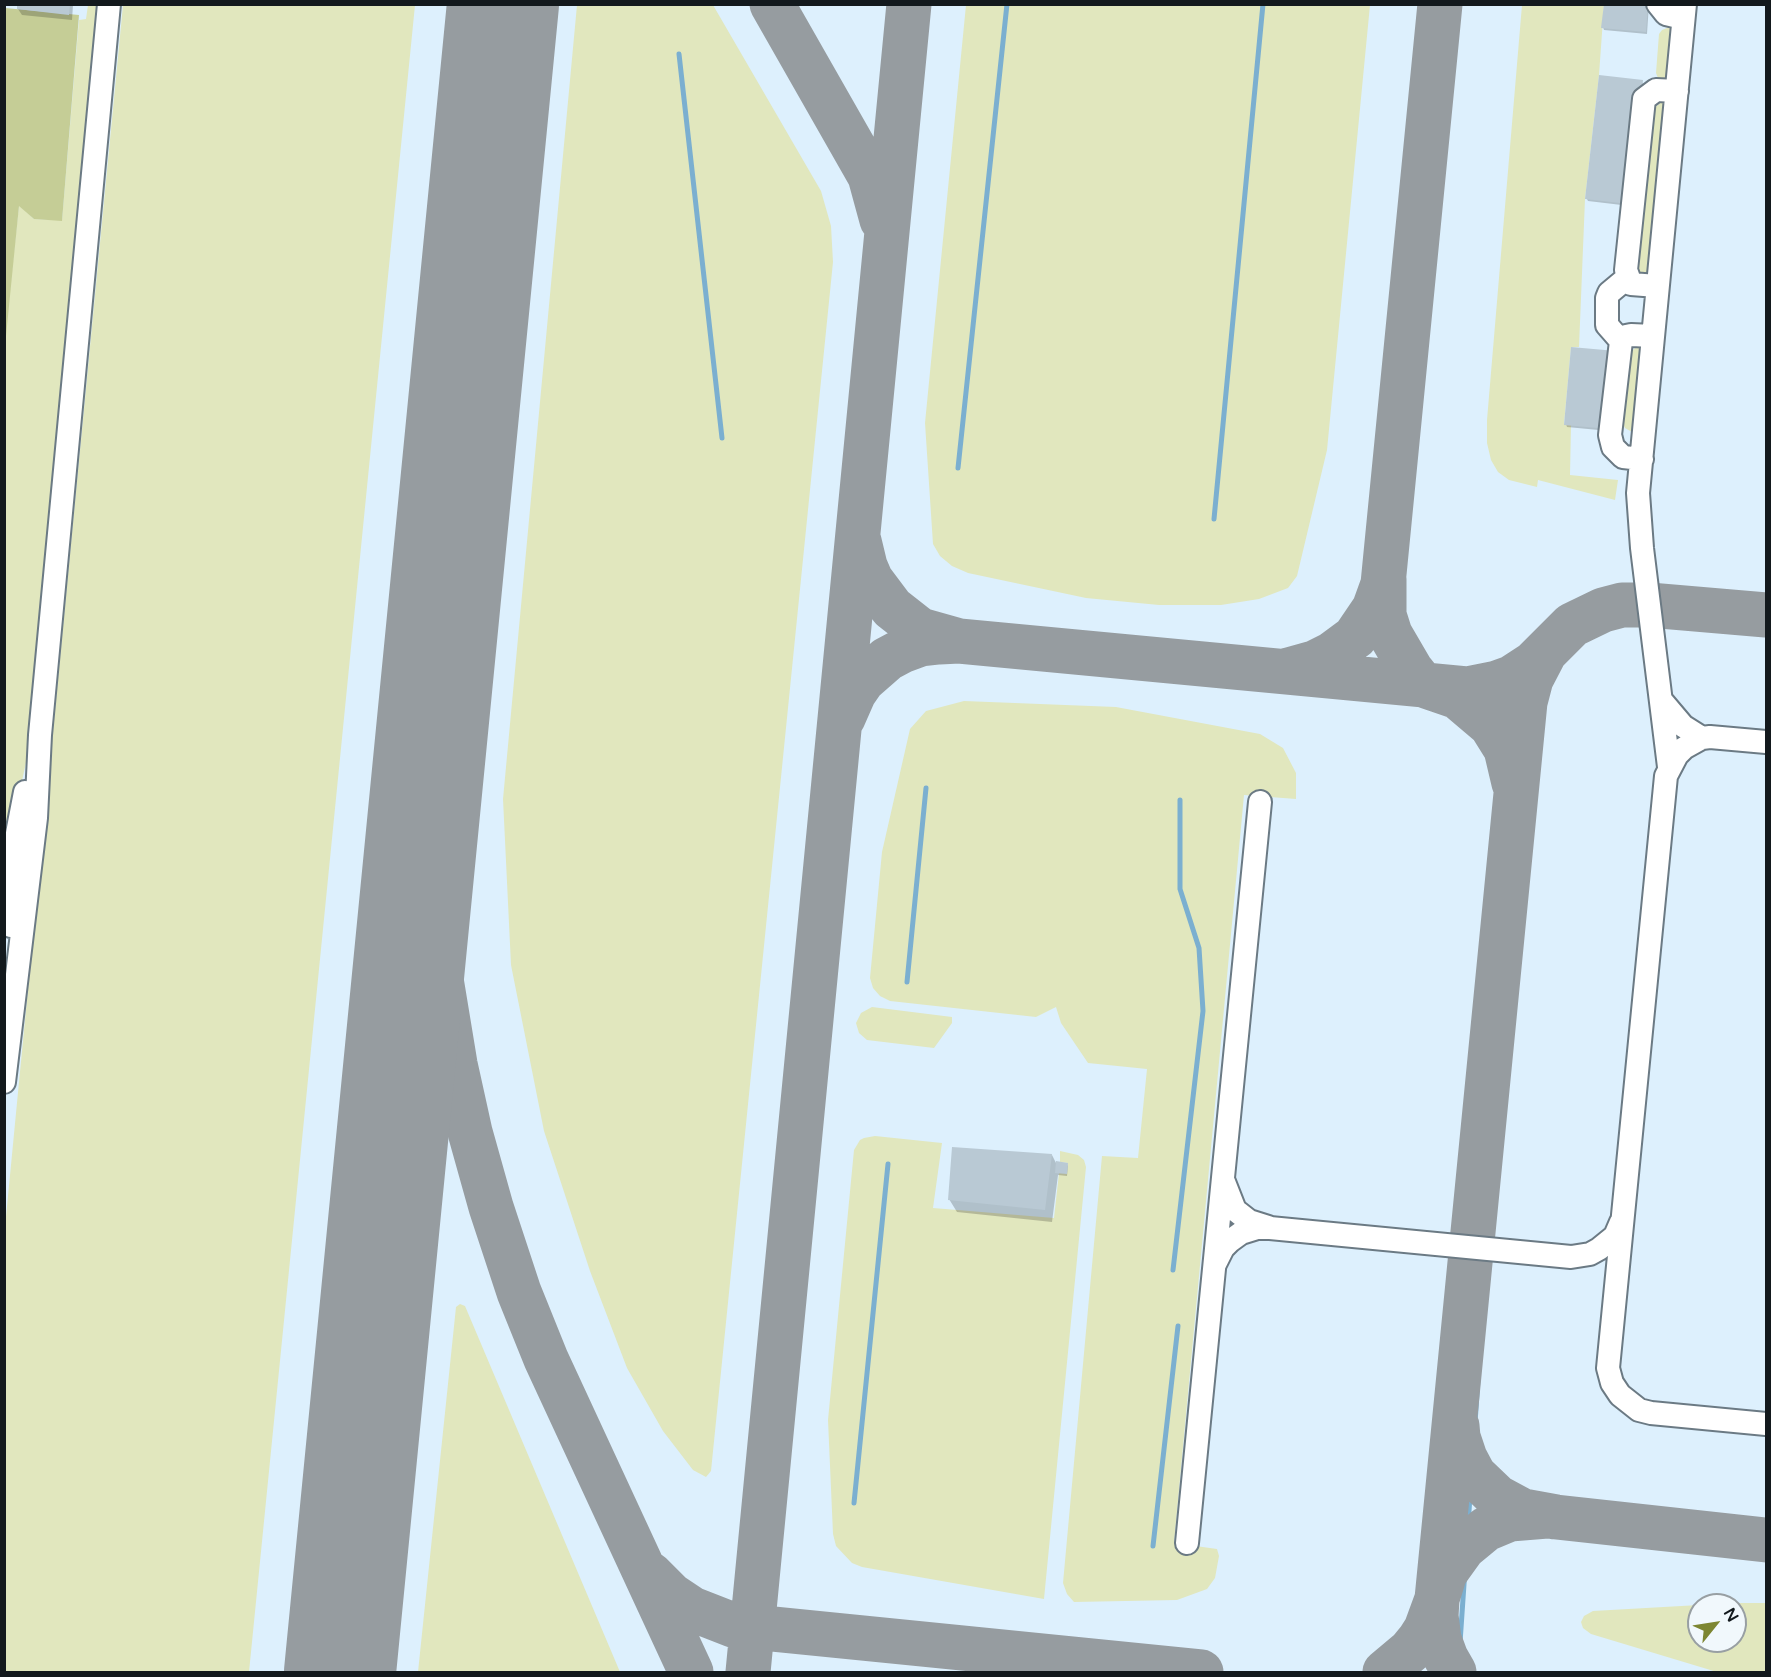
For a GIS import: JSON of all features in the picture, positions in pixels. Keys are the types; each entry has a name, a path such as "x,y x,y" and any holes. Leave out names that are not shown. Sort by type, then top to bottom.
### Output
{"lane":[{"path":"4,1082 36,818 40,735 109,4"},
{"path":"1658,4 1666,14 1684,11 1638,493 1639,522 1669,767"},
{"path":"1657,286 1631,284 1626,270 1644,99 1656,90 1677,91"},
{"path":"1621,341 1606,325 1607,298 1609,293 1627,278"},
{"path":"1642,459 1623,457 1613,447 1610,435 1621,341 1631,335 1653,336"},
{"path":"1660,699 1683,726 1702,738"},
{"path":"1767,742 1716,737 1702,738 1684,747 1669,767 1666,776 1608,1368 1612,1383 1620,1395 1639,1410 1767,1424"},
{"path":"1187,1543 1260,802"},
{"path":"1222,1178 1235,1210 1249,1221 1270,1228"},
{"path":"1214,1268 1223,1248 1236,1236 1257,1228 1571,1257 1590,1254 1599,1249 1615,1236 1622,1220"},
{"path":"1571,1257 1594,1267 1607,1284 1613,1301"}],"shaded area":[{"path":"5,5 1766,5 1766,1672 5,1672"}],"green space":[{"path":"88,5 99,5 27,758 6,854 5,898 4,346 19,205 34,219 62,220 79,20 86,19"},
{"path":"123,5 415,5 249,1672 5,1672 5,1227"},
{"path":"577,5 713,5 821,191 831,226 833,262 711,1471 706,1477 693,1470 663,1431 627,1368 590,1271 544,1131 511,965 503,799"},
{"path":"966,5 1370,5 1327,450 1297,576 1288,588 1259,599 1221,605 1159,605 1086,598 968,573 952,566 940,556 933,544 925,423"},
{"path":"1522,5 1604,5 1599,75 1585,199 1579,347 1571,347 1564,424 1571,425 1570,475 1618,480 1615,500 1538,480 1537,487 1509,480 1498,472 1491,460 1487,443 1487,420"},
{"path":"5,8 79,15 62,221 34,219 19,206 5,346"},
{"path":"1667,28 1675,32 1669,79 1662,81 1656,73 1659,34"},
{"path":"1663,101 1670,101 1654,270 1645,278 1637,273 1636,267 1654,108"},
{"path":"1636,347 1641,347 1637,430 1632,432 1623,424 1630,353"},
{"path":"964,701 1116,707 1260,734 1283,748 1296,773 1296,799 1244,795 1174,1543 1217,1549 1219,1556 1215,1578 1207,1589 1177,1600 1074,1602 1067,1594 1063,1583 1102,1156 1138,1158 1147,1069 1088,1063 1061,1023 1056,1007 1036,1017 890,1001 880,996 873,988 870,978 882,852 910,729 926,711"},
{"path":"872,1007 952,1017 952,1023 934,1048 867,1040 859,1033 856,1023 861,1013"},
{"path":"875,1136 942,1143 933,1208 1054,1218 1059,1173 1067,1173 1068,1163 1060,1162 1060,1151 1078,1155 1084,1160 1086,1167 1044,1599 862,1567 852,1563 836,1546 833,1534 828,1420 854,1150 860,1140"},
{"path":"460,1304 465,1306 620,1672 418,1672 456,1307"},
{"path":"1747,1603 1766,1603 1766,1672 1717,1672 1591,1634 1583,1628 1581,1622 1584,1616 1593,1611 1687,1606 1687,1653 1747,1653"}],"building":[{"path":"17,4 70,4 69,15 17,9"},
{"path":"1604,4 1648,4 1646,32 1601,28"},
{"path":"1599,75 1643,80 1629,204 1585,199"},
{"path":"1571,347 1616,351 1609,429 1564,425"},
{"path":"952,1147 1052,1154 1045,1210 948,1200"},
{"path":"1056,1161 1068,1163 1067,1174 1055,1173"}],"waterway":[{"path":"958,468 1007,4"},
{"path":"1214,519 1263,4"},
{"path":"679,54 722,438"},
{"path":"907,982 926,788"},
{"path":"1173,1270 1203,1011 1199,948 1180,889 1180,800"},
{"path":"854,1503 888,1164"},
{"path":"1458,1672 1486,1262"},
{"path":"1153,1546 1178,1326"}],"taxiway":[{"path":"772,4 870,176 882,220"},
{"path":"748,1672 909,4"},
{"path":"1289,670 1314,663 1332,654 1355,637 1374,609 1383,584 1440,4"},
{"path":"859,541 871,580 892,608 920,630 959,641"},
{"path":"1384,579 1384,615 1390,634 1411,670 1423,685 1458,697 1491,725 1506,749 1514,783"},
{"path":"843,718 854,693 863,680 887,659 921,644 959,641 1467,689 1511,678 1534,663 1572,625 1603,610 1622,605 1649,605 1766,615"},
{"path":"1385,1672 1410,1651 1419,1640 1426,1629 1437,1599 1525,702 1531,679 1544,654"},
{"path":"423,831 440,973 455,1064 470,1132 491,1207 519,1292 546,1359 691,1672"},
{"path":"1457,1426 1465,1458 1474,1475 1497,1497 1523,1511 1556,1517 1766,1540"},
{"path":"1454,1672 1439,1639 1436,1616 1437,1599 1445,1573 1463,1548 1486,1529 1510,1519 1547,1516"},
{"path":"650,1574 671,1595 692,1609 733,1625 1201,1672"}],"runway":[{"path":"340,1672 503,4"}]}
